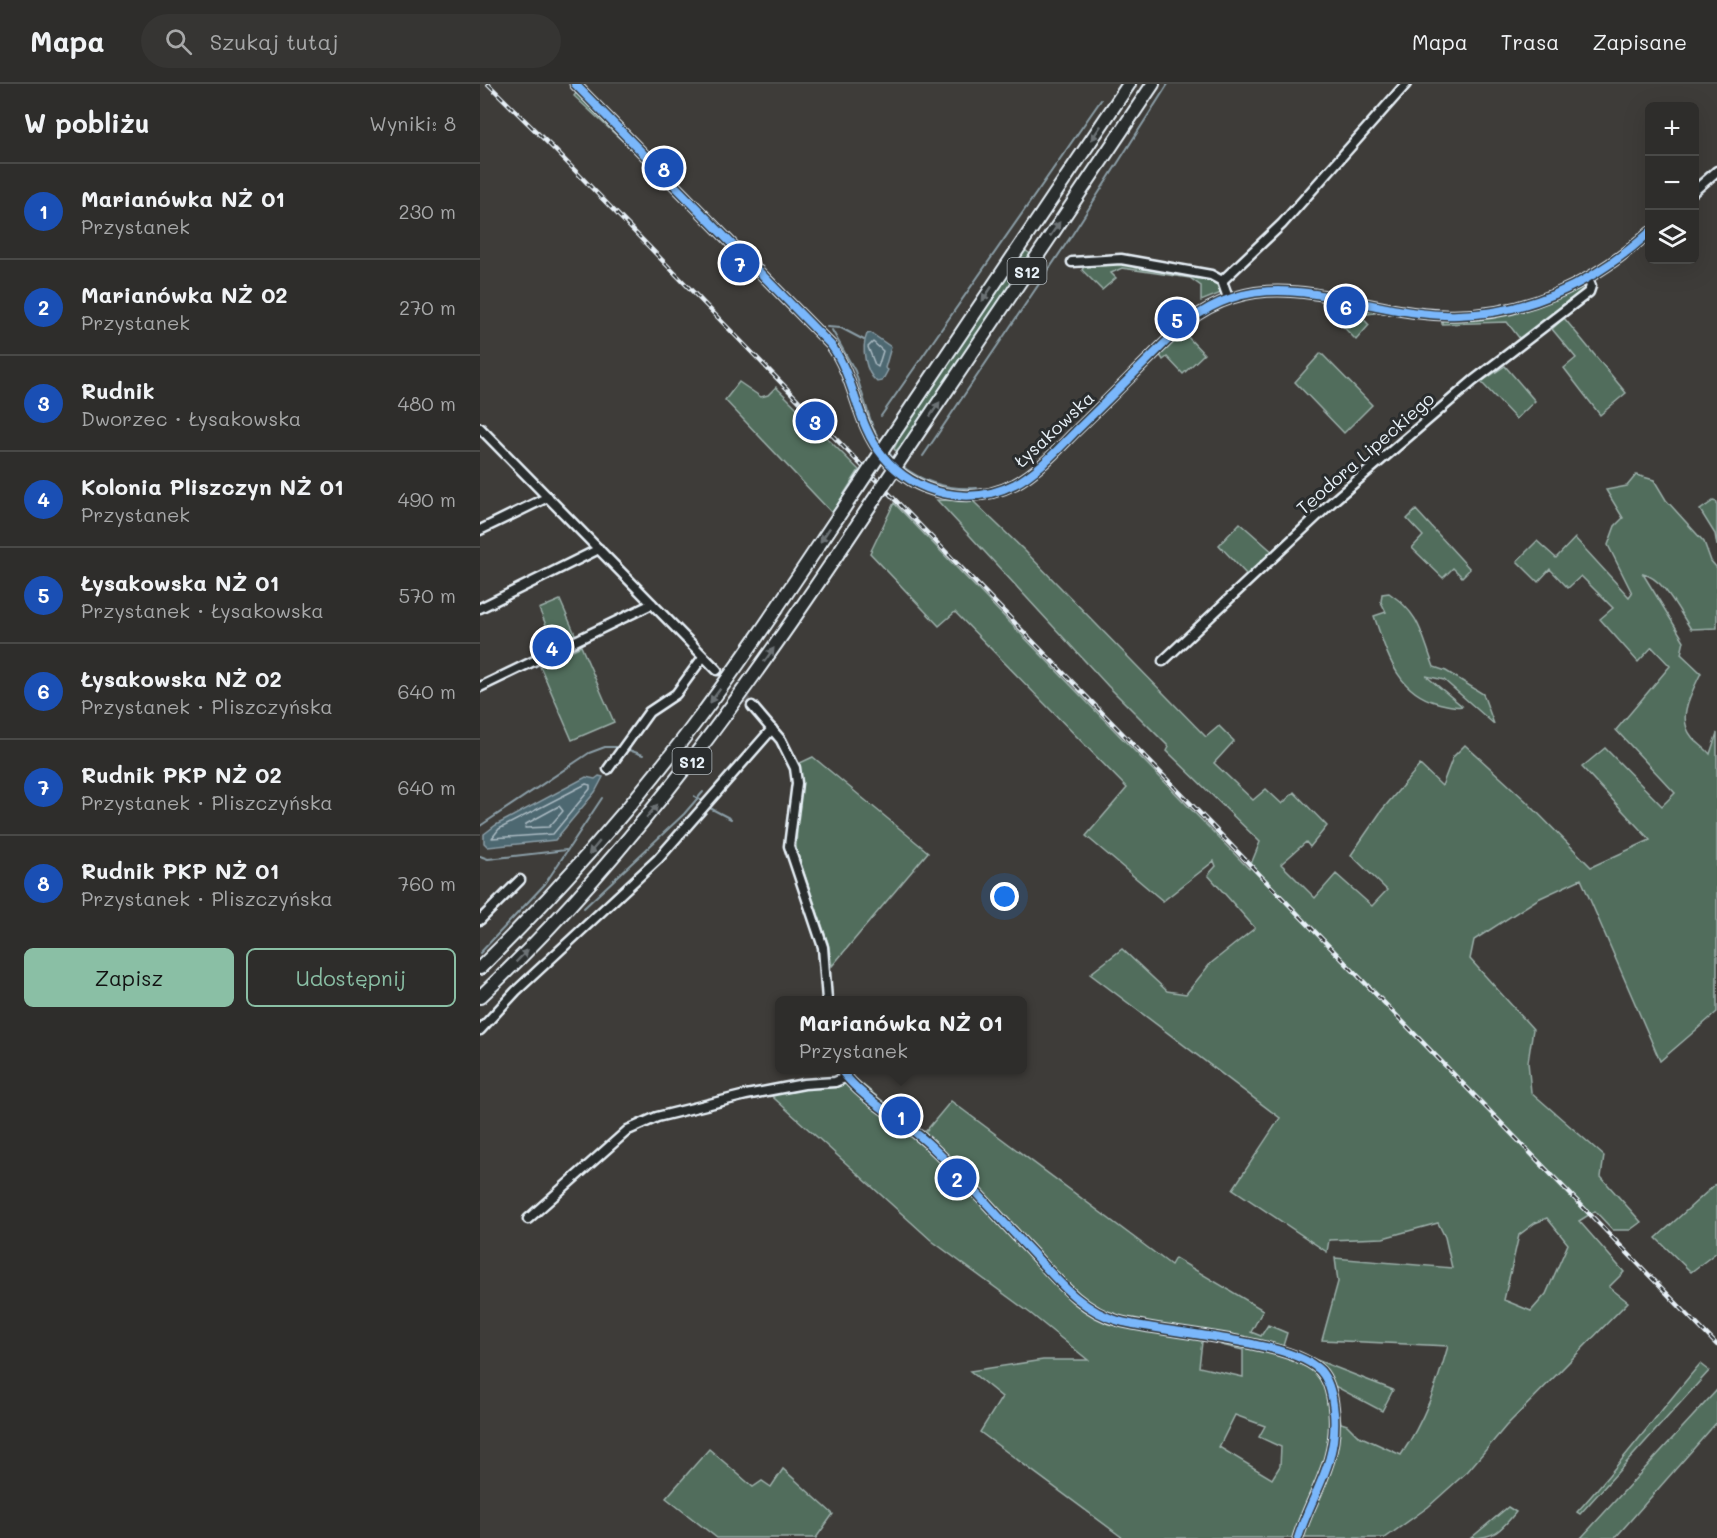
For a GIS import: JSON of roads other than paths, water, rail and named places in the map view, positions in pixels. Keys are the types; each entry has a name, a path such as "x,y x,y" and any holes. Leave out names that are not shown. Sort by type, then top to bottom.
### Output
{"highway":[{"name":"S12","path":"480,968 580,864 656,774 756,639 1129,84"},
{"name":"S12","path":"480,997 570,905 684,770 768,657 1153,84"}],"street":[{"name":"Łysakowska","path":"575,84 814,326 845,367 870,436 889,463 912,482 931,490 973,496 1004,489 1031,474 1186,323 1206,309 1228,298 1259,290 1288,290 1413,312 1467,315 1531,304 1588,279 1618,259 1645,236"},
{"path":"1222,281 1282,224 1406,84"},
{"path":"1699,187 1717,171"},
{"path":"1072,262 1120,259 1211,275 1222,281 1228,298"},
{"name":"Teodora Lipeckiego","path":"1163,661 1332,502 1473,381 1589,292 1591,286 1588,279"},
{"path":"480,428 717,670"},
{"path":"480,530 548,497"},
{"path":"480,608 599,549"},
{"path":"480,687 652,604"},
{"path":"608,769 649,712 676,694 703,657"},
{"path":"752,706 787,748 796,772 789,846 823,947 827,996"},
{"path":"480,1030 516,991 653,865 772,729"},
{"path":"480,920 520,880"},
{"path":"528,1219 628,1130 680,1110 840,1074"},
{"path":"845,1074 863,1094 934,1148 1062,1284 1094,1311 1120,1321 1218,1338 1294,1356 1320,1370 1326,1380 1332,1401 1334,1448 1298,1538"}],"water":[{"path":"871,333 891,347 885,368 888,370 882,381 877,382 867,366 864,353 867,334"},
{"path":"599,776 603,777 595,792 555,840 488,847 484,843 484,834 496,825 586,777 595,779"}],"waterway":[{"path":"923,456 1072,235 1168,84"},
{"path":"881,416 1101,100"},
{"path":"827,327 841,328 864,340"},
{"path":"832,330 855,371 873,428 882,444"},
{"path":"888,451 895,461"},
{"path":"902,466 919,477 937,484 957,488 977,488"},
{"path":"480,826 589,753 605,747 617,747"},
{"path":"626,749 643,755"},
{"path":"584,908 684,814 703,792"},
{"path":"694,796 702,801"},
{"path":"480,953 545,884 602,798"},
{"path":"708,807 731,819"},
{"path":"480,856 488,859 566,850"}],"tunnel":[{"path":"717,670 752,706"}],"railway":[{"path":"488,84 555,150 1717,1345"}],"place":[{"name":"Rudnik PKP NŻ 01","path":"664,168"},
{"name":"Rudnik PKP NŻ 02","path":"740,263"},
{"name":"Łysakowska NŻ 02","path":"1346,306"},
{"name":"Łysakowska NŻ 01","path":"1177,319"},
{"name":"Rudnik","path":"815,421"},
{"name":"Kolonia Pliszczyn NŻ 01","path":"552,647"},
{"name":"Marianówka NŻ 01","path":"901,1116"},
{"name":"Marianówka NŻ 02","path":"957,1178"}]}
